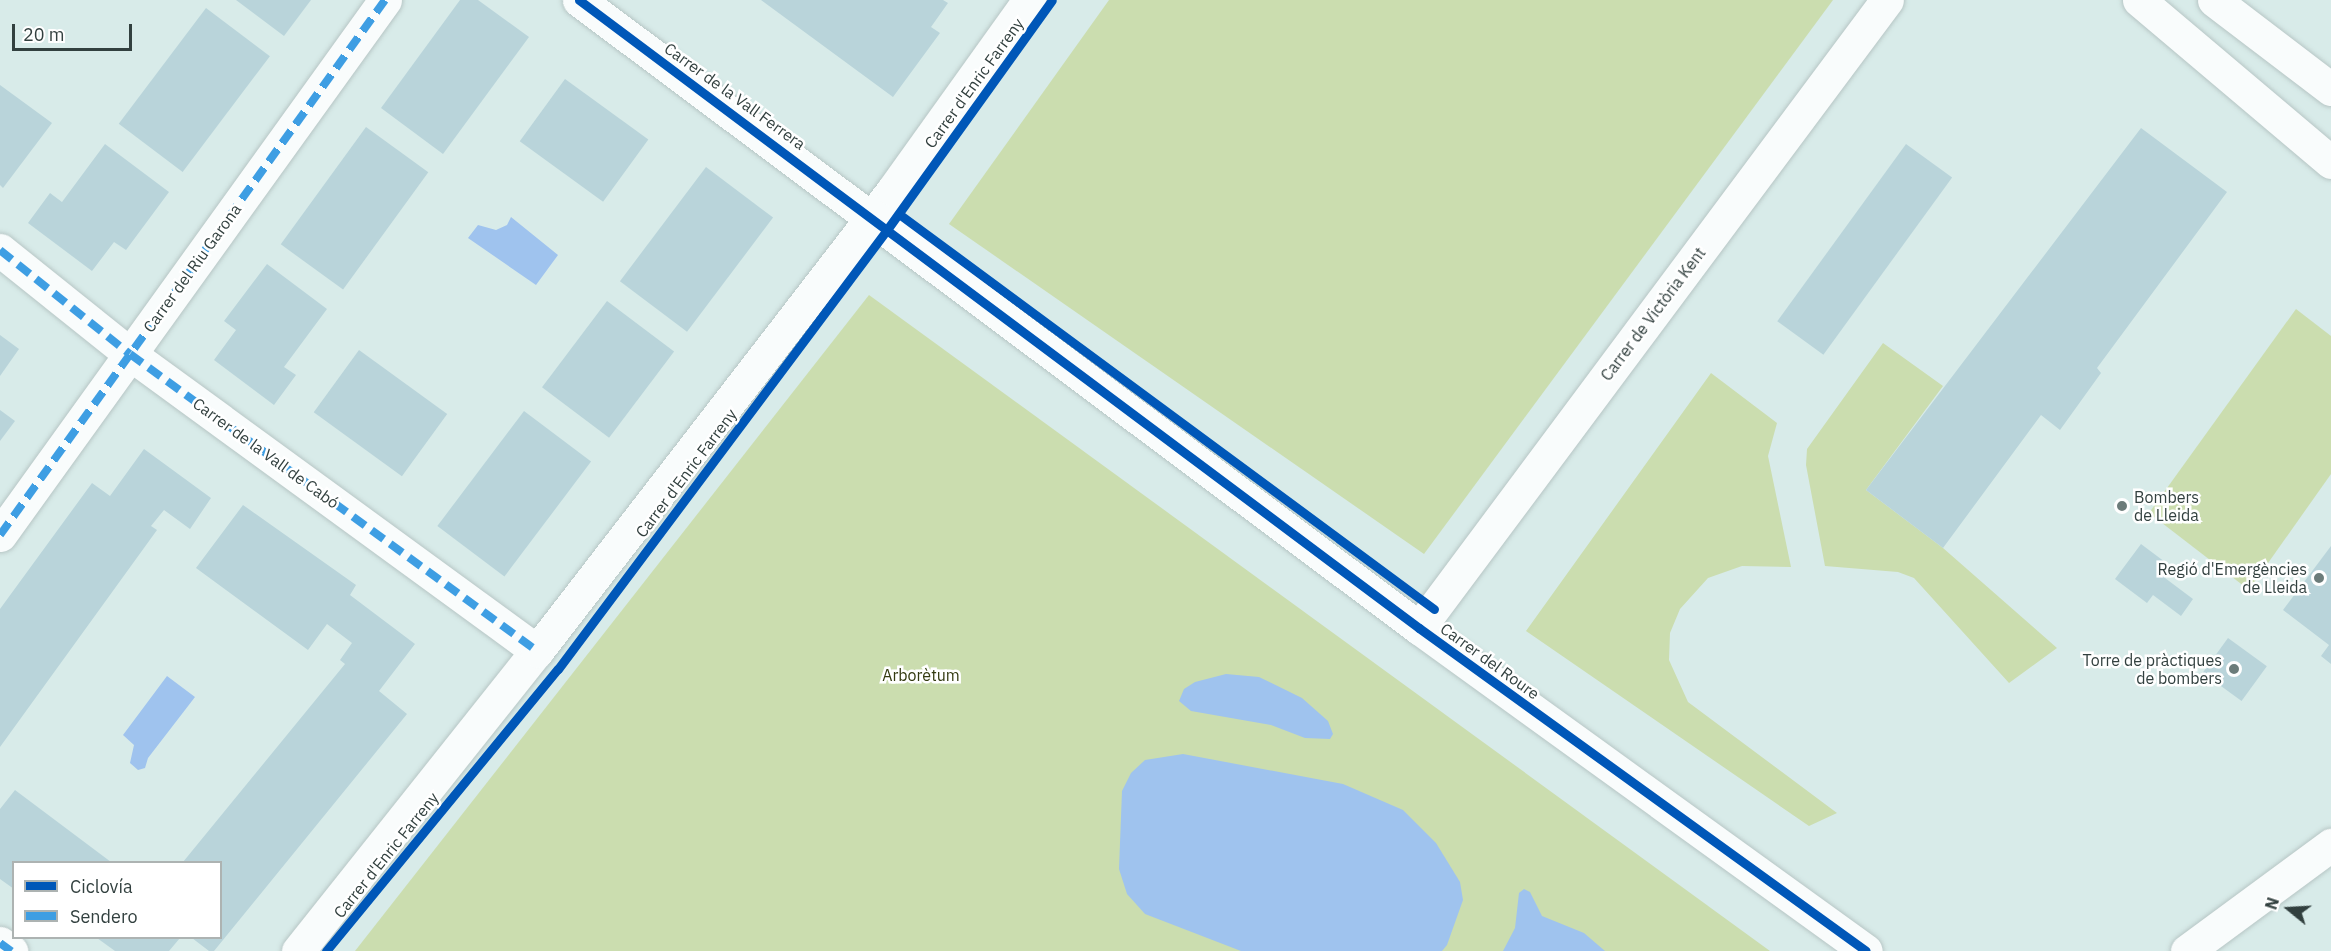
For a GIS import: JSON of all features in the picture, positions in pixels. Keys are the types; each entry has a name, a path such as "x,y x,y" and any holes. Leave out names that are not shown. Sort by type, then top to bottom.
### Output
{"street":[{"name":"Carrer del Riu Garona","path":"0,535 385,0"},
{"name":"Carrer de la Vall Ferrera","path":"579,0 870,218"},
{"name":"Carrer d'Enric Farreny","path":"298,951 537,651 870,218 1029,0"},
{"name":"Carrer de Victòria Kent","path":"1419,628 1887,0"},
{"path":"2139,0 2331,162"},
{"path":"2214,0 2331,89"},
{"name":"Carrer del Roure","path":"870,218 1419,628 1866,951"},
{"name":"Carrer de la Vall de Cabó","path":"0,250 130,354 537,651"},
{"path":"2187,951 2331,845"},
{"path":"0,943 11,951"}],"green space":[{"path":"1109,0 1833,0 1424,554 949,224"},
{"name":"Arborètum","path":"869,295 1770,951 355,951"},
{"path":"2296,309 2331,336 2331,474 2249,590 2149,513"},
{"path":"1883,343 1943,386 1866,490 1943,548 2057,648 2009,683 1914,578 1898,572 1825,566 1806,465 1807,449"},
{"path":"1711,373 1777,423 1768,456 1791,567 1742,566 1708,578 1680,609 1670,633 1669,660 1688,702 1837,813 1809,826 1526,631"}],"water":[{"path":"511,217 558,255 536,285 468,238 478,225 496,230 507,225"},
{"path":"1226,674 1259,677 1302,698 1328,721 1333,734 1330,739 1305,738 1271,725 1191,711 1179,701 1184,689 1195,682"},
{"path":"167,676 195,697 148,758 145,768 138,770 130,763 134,745 123,735"},
{"path":"1183,754 1343,784 1403,810 1436,843 1460,882 1463,900 1447,945 1442,951 1241,951 1145,914 1127,894 1119,869 1122,791 1131,773 1145,760"},
{"path":"1524,889 1530,892 1542,916 1584,933 1605,951 1503,951 1515,928 1519,893"}],"building":[{"path":"236,0 311,0 284,36"},
{"path":"460,0 478,0 529,37 443,154 381,108"},
{"path":"761,0 943,0 948,3 931,27 940,33 893,97"},
{"path":"206,8 270,56 183,172 119,124"},
{"path":"565,79 648,140 603,202 520,141"},
{"path":"0,85 52,123 3,188 0,185"},
{"path":"366,127 428,172 343,290 281,244"},
{"path":"2141,128 2227,192 2097,368 2101,373 2060,430 2041,415 1943,548 1866,490"},
{"path":"105,144 169,192 126,250 114,242 92,271 28,223 50,193 62,202"},
{"path":"1906,144 1952,178 1823,355 1777,321"},
{"path":"706,167 773,218 687,332 620,281"},
{"path":"267,264 327,309 284,367 296,375 274,405 214,360 236,330 224,321"},
{"path":"607,301 674,352 609,438 542,387"},
{"path":"0,335 19,349 0,376"},
{"path":"359,350 447,414 402,476 314,412"},
{"path":"0,410 15,421 0,441"},
{"path":"524,411 591,462 504,577 437,526"},
{"path":"144,449 211,498 190,529 164,510 151,526 157,530 0,747 0,609 92,483 110,496"},
{"path":"243,505 356,585 350,595 415,644 379,691 407,714 214,951 209,951 193,939 222,939 222,861 184,861 345,664 340,660 352,643 327,624 308,650 196,568"},
{"path":"2141,544 2173,568 2165,578 2193,599 2181,616 2153,595 2147,603 2115,579"},
{"name":"Regió d'Emergències de Lleida","path":"2331,546 2331,664 2321,656 2329,645 2283,610"},
{"name":"Torre de pràctiques de bombers","path":"2228,638 2267,666 2242,701 2203,673"},
{"path":"15,790 110,861 12,861 12,888 0,879 0,809"},
{"path":"98,939 179,939 169,951 115,951"}],"marked path":[{"path":"0,535 385,0"},
{"path":"0,250 130,354 537,651"},
{"path":"0,943 11,951"}],"cycle path":[{"path":"579,0 1419,628 1866,951"},
{"path":"326,951 558,669 886,231 1052,0"},
{"path":"899,214 1434,609"}],"place":[{"name":"Bombers de Lleida","path":"2122,506"},
{"name":"Regió d'Emergències de Lleida","path":"2319,578"},
{"name":"Torre de pràctiques de bombers","path":"2234,669"}]}
